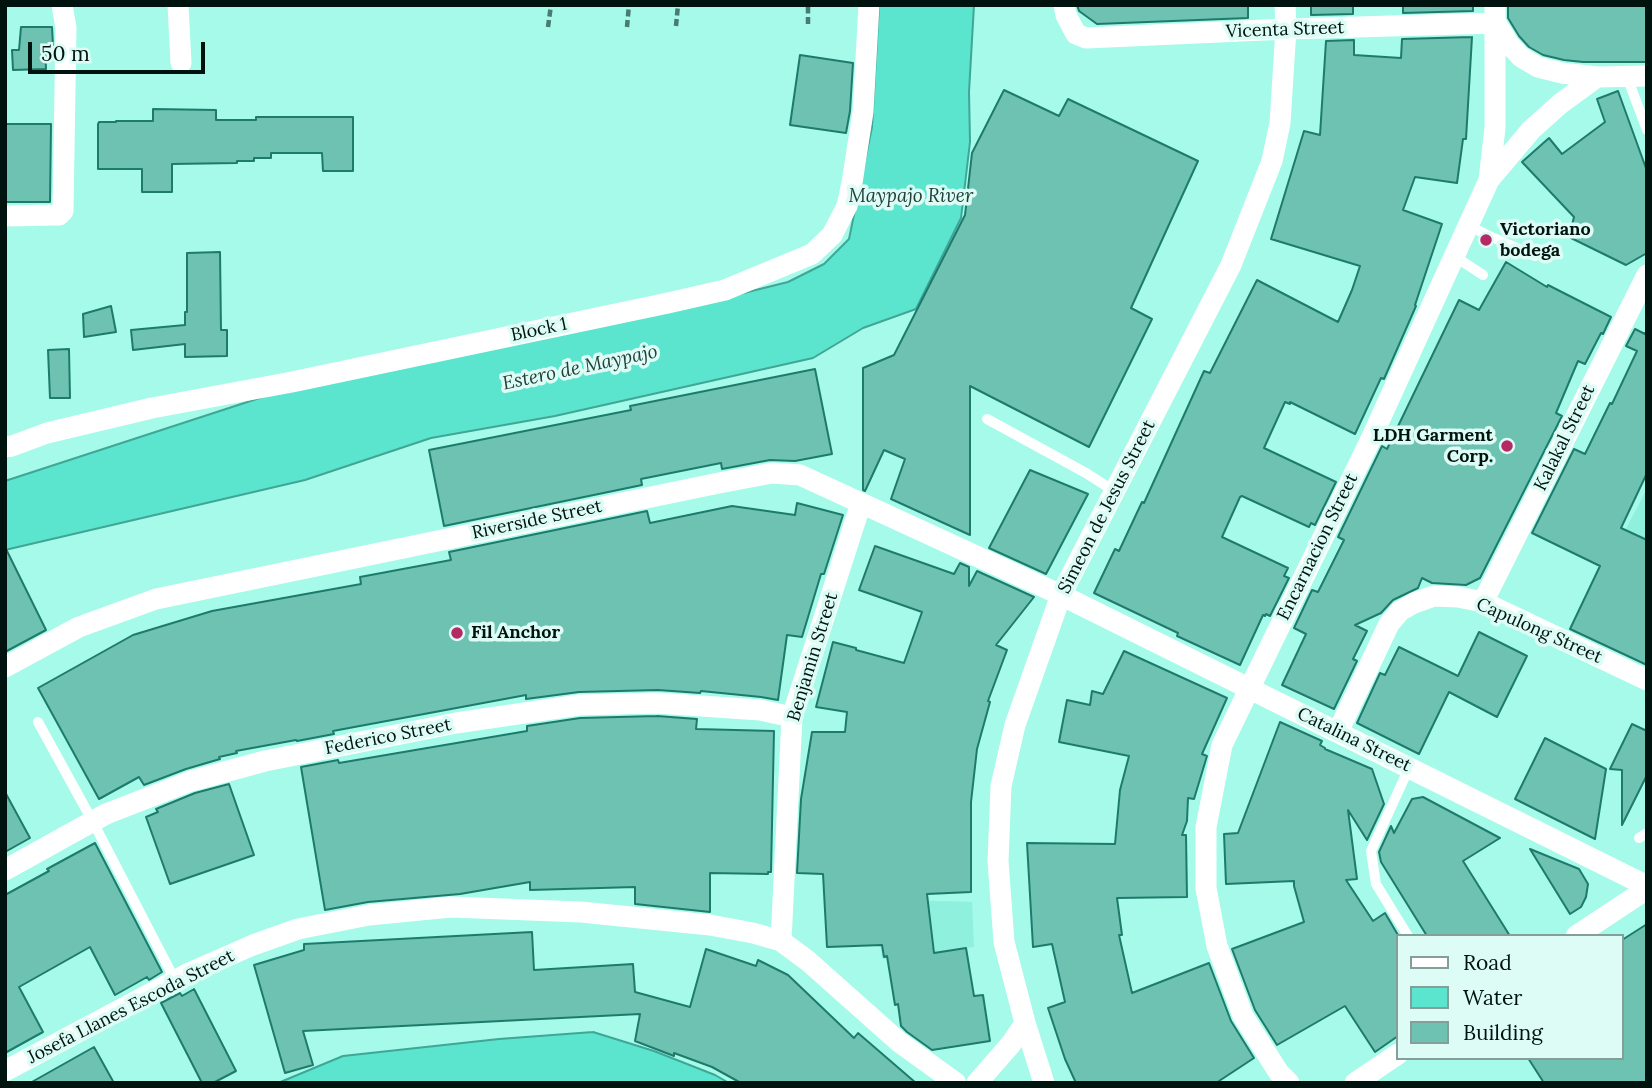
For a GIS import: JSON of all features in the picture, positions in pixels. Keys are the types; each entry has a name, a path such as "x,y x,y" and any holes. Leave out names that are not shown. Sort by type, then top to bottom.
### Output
{"street":[{"path":"5,216 60,215 63,211 66,28 62,5"},
{"path":"178,5 181,63"},
{"name":"Block 1","path":"5,447 47,433 152,408 292,382 725,290 812,254 832,235 847,206 863,112 869,5"},
{"name":"Vicenta Street","path":"1064,5 1076,34 1086,38 1286,29 1495,14"},
{"name":"Simeon de Jesus Street","path":"1044,1083 1004,942 998,861 1001,786 1015,725 1061,595 1231,265 1272,161 1280,123 1285,5"},
{"path":"1495,14 1509,44 1521,57 1538,67 1597,77 1637,76"},
{"name":"Encarnacion Street","path":"1289,1083 1279,1073 1243,1016 1217,946 1206,888 1206,827 1222,745 1370,441 1489,180 1495,128 1495,14"},
{"path":"1489,180 1531,130 1560,104 1597,77"},
{"name":"Kalakal Street","path":"1483,603 1647,275"},
{"name":"Riverside Street","path":"5,667 79,627 156,599 772,473 800,475 1061,595"},
{"name":"Benjamin Street","path":"781,941 792,717 861,503"},
{"name":"Catalina Street","path":"1061,595 1647,887"},
{"name":"Capulong Street","path":"1338,732 1389,624 1400,611 1433,596 1458,597 1483,603 1647,680"},
{"name":"Federico Street","path":"5,870 106,814 191,781 265,761 456,723 579,705 657,703 760,710 792,717"},
{"path":"1579,934 1647,887"},
{"name":"Josefa Llanes Escoda Street","path":"5,1071 175,980 253,945 298,929 369,915 451,907 581,912 697,923 781,941 808,961 899,1042 956,1083"},
{"path":"977,1083 1025,1023"},
{"path":"1355,1083 1396,1055"}],"lane":[{"path":"1637,76 1647,130"},
{"path":"1468,225 1535,256"},
{"path":"1454,256 1483,275"},
{"path":"987,419 1114,491"},
{"path":"38,722 175,980"},
{"path":"1407,934 1376,884 1371,851 1409,768"}],"path":[{"path":"548,27 551,5"},
{"path":"627,27 629,5"},
{"path":"676,26 678,5"},
{"path":"808,5 808,24"}],"shaded area":[{"path":"1647,489 1647,594 1603,572"},
{"path":"876,899 972,902 974,947 882,959"}],"water":[{"name":"Maypajo River","path":"879,5 974,5 969,92 970,142 961,218 916,309 863,328 813,358 555,416 431,438 305,480 5,550 5,481 275,393 667,312 788,282 824,264 849,239 872,127"},
{"path":"593,1032 654,1051 729,1083 278,1083 343,1056"}],"building":[{"path":"1077,5 1248,5 1248,18 1097,24 1079,11"},
{"path":"1311,5 1353,5 1353,14 1311,15"},
{"path":"1403,5 1473,5 1473,11 1403,13"},
{"path":"1508,5 1647,5 1647,62 1583,62 1543,55 1529,47 1519,36 1508,18"},
{"path":"21,27 52,27 53,45 45,45 46,69 13,70 12,50 19,50"},
{"path":"1472,37 1466,139 1463,139 1457,183 1415,177 1403,210 1442,224 1416,306 1384,379 1381,378 1355,434 1285,402 1264,448 1336,482 1315,525 1311,523 1309,527 1242,496 1222,537 1288,568 1284,576 1289,578 1270,616 1263,615 1240,665 1094,593 1115,549 1119,551 1142,502 1144,503 1204,371 1210,373 1257,280 1338,322 1352,290 1360,266 1271,239 1304,131 1320,135 1326,41 1354,40 1354,55 1401,58 1402,39"},
{"path":"800,55 853,63 846,133 790,125"},
{"path":"1004,90 1059,116 1068,99 1198,161 1131,308 1152,319 1089,447 970,386 970,535 891,499 905,459 884,450 865,491 863,490 863,368 894,355 965,215 972,153"},
{"path":"1618,91 1647,171 1647,253 1626,265 1569,237 1574,217 1522,162 1549,138 1562,154 1605,122 1597,99"},
{"path":"153,109 216,110 216,120 256,120 256,117 353,117 353,171 323,171 322,153 271,153 271,158 254,158 254,161 237,163 172,164 172,192 142,192 142,169 98,169 98,124 153,121"},
{"path":"5,124 51,124 50,202 5,202"},
{"path":"220,252 221,330 227,330 227,356 185,357 185,344 133,350 131,330 185,325 187,253"},
{"path":"1506,262 1547,287 1548,285 1611,317 1585,364 1578,361 1556,413 1562,416 1480,578 1466,585 1432,583 1422,578 1418,588 1393,600 1381,613 1355,625 1367,631 1353,659 1357,661 1334,709 1282,685 1306,634 1294,628 1312,590 1318,592 1344,540 1338,537 1382,446 1387,449 1459,300 1479,310"},
{"path":"111,306 116,332 84,337 83,314"},
{"path":"1635,329 1645,334 1647,330 1647,473 1621,528 1647,540 1647,665 1570,629 1600,566 1532,533 1574,449 1585,454 1610,403 1612,404 1637,351 1626,346"},
{"path":"69,349 70,398 50,398 48,350"},
{"path":"815,369 832,454 795,461 770,460 722,469 721,463 641,479 642,485 444,526 429,450 631,410 630,406"},
{"path":"1030,470 1088,494 1046,574 989,548"},
{"path":"797,503 843,515 802,637 787,635 778,700 701,691 658,690 579,692 526,699 526,695 236,751 237,753 144,785 139,777 99,799 38,688 133,635 212,611 361,584 360,577 451,560 449,552 647,511 650,523 732,506 795,515"},
{"path":"875,546 954,574 960,563 969,567 969,586 977,571 1034,597 996,645 1007,650 988,701 990,702 977,749 971,802 971,892 927,894 934,953 966,948 974,996 983,995 990,1041 932,1050 907,1032 901,1026 887,956 884,957 882,945 827,947 823,874 797,873 801,799 812,732 845,732 847,712 816,707 833,642 904,663 922,612 859,590"},
{"path":"5,547 46,630 5,652"},
{"path":"1479,632 1527,656 1497,717 1449,692 1419,754 1357,723 1380,673 1385,675 1399,647 1458,676"},
{"path":"1124,651 1227,698 1202,754 1207,756 1194,799 1188,798 1187,821 1182,835 1186,835 1187,897 1117,898 1122,935 1119,935 1132,993 1209,963 1231,1021 1254,1058 1216,1083 1076,1083 1048,1008 1065,1002 1052,944 1033,947 1027,843 1115,844 1120,790 1129,756 1059,742 1067,700 1090,705 1092,691 1103,694"},
{"path":"657,716 697,719 696,729 774,731 771,872 710,873 710,912 635,904 635,887 530,890 530,882 460,894 368,902 325,910 301,767 527,731 527,726 580,718"},
{"path":"1280,722 1322,741 1320,745 1325,749 1372,769 1384,804 1367,840 1348,810 1357,879 1346,880 1373,921 1385,913 1397,934 1396,1037 1375,1052 1345,1006 1277,1045 1255,1010 1232,949 1304,922 1294,881 1226,884 1224,834 1238,833"},
{"path":"1632,724 1647,731 1647,775 1622,825 1622,770 1610,769"},
{"path":"1545,738 1606,769 1595,839 1515,799"},
{"path":"229,784 254,855 170,884 146,817 158,812 156,809 195,793"},
{"path":"5,792 30,838 5,852"},
{"path":"1423,797 1500,838 1463,861 1509,934 1426,934 1381,862 1379,852 1391,826 1394,833 1412,799"},
{"path":"95,843 162,972 149,980 147,977 115,995 90,947 19,987 43,1032 5,1053 5,895"},
{"path":"1530,849 1579,869 1588,884 1581,907 1570,914"},
{"path":"1647,924 1647,1083 1544,1083 1529,1060 1624,1060 1624,939"},
{"path":"532,932 534,970 633,964 635,992 690,1007 706,949 756,966 758,960 788,975 854,1038 858,1033 916,1083 741,1083 712,1067 635,1041 640,1014 303,1031 313,1065 285,1073 254,965 304,950 304,944"},
{"path":"194,989 236,1071 213,1083 202,1083 161,1003"},
{"path":"94,1047 114,1083 30,1083"}],"place":[{"name":"Victoriano bodega","path":"1486,240"},
{"name":"LDH Garment Corp.","path":"1507,446"},
{"name":"Fil Anchor","path":"457,633"}],"water label":[{"name":"Estero de Maypajo","path":"580,368"}]}
